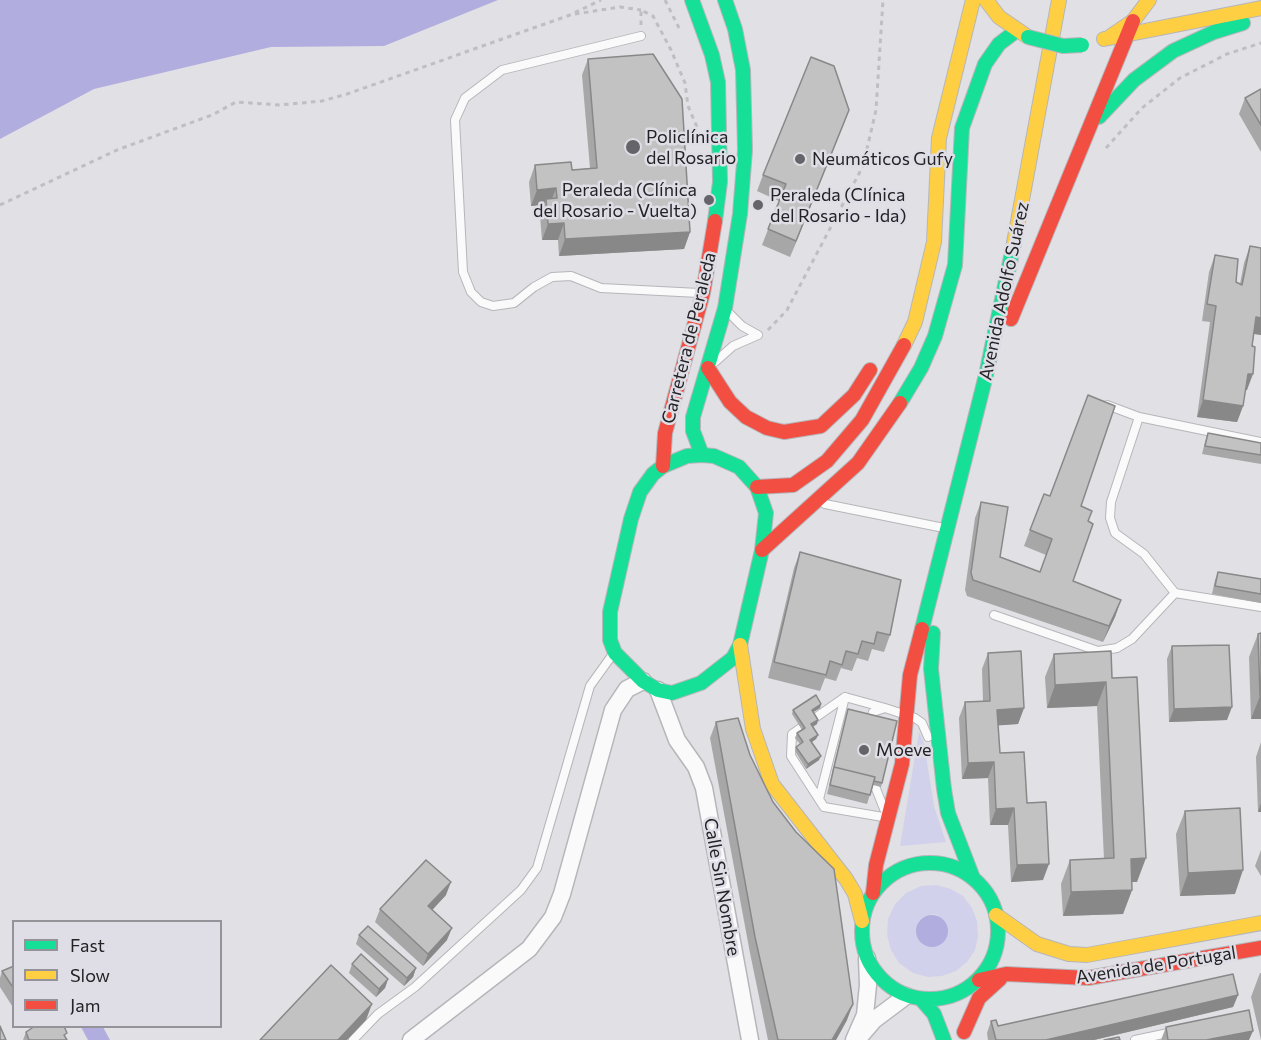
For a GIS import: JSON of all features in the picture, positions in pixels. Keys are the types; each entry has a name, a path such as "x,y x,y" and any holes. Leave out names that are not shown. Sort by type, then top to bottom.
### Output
{"main road":[{"name":"Carretera de Peraleda","path":"702,455 693,431 693,417 725,308 740,214 745,150 743,70 735,29 725,0"},
{"path":"757,487 787,486 804,479 827,461 862,420 895,365 915,322 926,282 936,211 939,138 973,0"},
{"path":"986,0 999,17 1022,34 1063,46 1082,45 1130,28 1261,8"},
{"name":"Avenida Adolfo Suárez","path":"873,893 871,864 890,818 902,764 910,675 936,580 986,375 1025,191 1059,0"},
{"path":"986,375 1130,28 1149,0"},
{"name":"Carretera de Peraleda","path":"663,465 669,415 703,293 713,242 720,182 720,108 712,55 694,4"},
{"path":"1090,126 1134,80 1173,51 1214,32 1261,18"},
{"path":"762,550 858,463 885,427 921,368 935,336 950,288 958,242 962,128 985,64 999,44 1022,34"},
{"path":"909,289 936,211"},
{"path":"708,368 730,402 746,417 767,428 784,432 802,431 820,426 833,416 854,395 874,362"},
{"path":"687,456 714,456 739,467 757,487 766,513 762,550 740,645 722,681 672,693 658,690 643,681 615,653 610,640 610,612 631,519 640,492 663,465 687,456"},
{"name":"Avenida Adolfo Suárez","path":"936,580 931,669 944,789 948,813 973,878"},
{"path":"740,645 750,711 761,755 772,784 855,894 862,921 862,940 867,958 877,974 890,987 914,998 934,1014 945,1040"},
{"path":"722,681 750,711"},
{"path":"816,840 845,857"},
{"path":"871,864 898,870"},
{"path":"862,921 873,893 884,880 898,870 921,864 944,864 973,878 987,895 996,915 999,932 996,950 989,966 975,983 966,1007 965,1036"},
{"name":"Avenida de Portugal","path":"996,915 1038,944 1062,952 1087,955 1261,923"},
{"name":"Avenida de Portugal","path":"975,983 1006,974 1088,978 1258,950"},
{"path":"965,1036 980,998 1006,974"},
{"path":"914,998 948,998 975,983"}],"street":[{"path":"411,1040 529,949 553,917 562,894 613,710 627,689 643,681"},
{"name":"Calle Sin Nombre","path":"658,690 677,740 696,767 704,788 750,1040"},
{"path":"856,1040 865,1015 868,985 867,958"},
{"path":"856,1040 874,1020 914,998"}],"lane":[{"path":"641,36 502,70 465,98 455,120 463,272 471,292 481,302 493,306 514,303 534,287 552,277 572,276 601,288 703,293"},
{"path":"725,308 737,323 758,335"},
{"path":"708,368 733,346 758,335"},
{"path":"1107,405 1139,417 1261,442"},
{"path":"1139,417 1111,502 1110,518 1115,533 1144,554 1175,593 1261,607"},
{"path":"816,502 948,529"},
{"path":"994,615 1098,651 1117,648 1132,639 1175,593"},
{"path":"353,1040 378,1014 415,987 521,890 537,868 590,686 615,653"},
{"path":"845,697 906,713 922,723 944,789"},
{"path":"819,799 845,697"},
{"path":"845,697 792,734 791,756 824,807 890,818"},
{"path":"869,740 868,720 873,712 885,708"},
{"path":"869,770 879,801 890,818"},
{"path":"1135,1040 1188,1029"}],"path":[{"path":"0,205 117,150 212,115 236,102 280,105 322,101 376,85 476,46 570,15 601,0"},
{"path":"665,0 682,35"},
{"path":"758,335 767,331 787,310 863,166 876,110 883,0"},
{"path":"570,15 620,8 641,10 653,16 685,83 692,119 702,134"},
{"path":"641,10 641,36"},
{"path":"1105,149 1142,108 1180,78 1227,54 1261,43"}],"shaded area":[{"path":"0,0 498,0 384,46 271,47 94,89 0,139"},
{"path":"919,732 924,743 934,806 946,842 900,846"},
{"path":"937,885 963,896 972,908 977,921 978,936 975,950 967,962 956,971 942,976 928,977 913,973 899,963 891,950 887,935 888,919 895,904 906,893 921,886","holes":["932,914 938,915 929,947 920,941 916,932 919,921"]},
{"path":"932,915 943,920 948,931 943,942 932,947 921,942 916,931 921,920"},
{"path":"82,1028 104,1028 110,1040 88,1040"}],"building":[{"name":"Policlínica del Rosario","path":"653,54 682,99 690,232 565,239 564,223 548,224 546,199 557,198 556,188 537,190 535,165 571,162 572,170 597,168 588,59"},
{"name":"Neumáticos Gufy","path":"811,57 834,66 849,110 796,241 768,229 786,184 763,175"},
{"path":"1261,89 1261,125 1245,98"},
{"path":"1250,246 1261,248 1261,318 1256,317 1252,346 1255,347 1253,374 1248,374 1243,406 1203,400 1216,306 1207,304 1215,255 1238,259 1236,282 1242,285"},
{"path":"1088,395 1115,406 1081,506 1092,511 1088,521 1093,524 1073,581 1121,600 1109,626 973,580 971,573 981,502 1008,507 1000,557 1040,572 1052,539 1030,530 1044,494 1050,496"},
{"path":"1208,433 1261,443 1261,455 1205,446"},
{"path":"800,552 901,580 890,635 877,632 874,644 862,641 858,654 846,651 842,665 830,661 826,675 774,662"},
{"path":"1218,572 1261,579 1261,594 1215,586"},
{"path":"1261,633 1261,696 1260,696 1258,634"},
{"path":"1229,645 1232,707 1174,709 1172,646"},
{"path":"1021,651 1024,708 997,710 1000,753 1024,752 1027,803 1046,802 1049,864 1017,865 1014,808 996,809 994,762 968,763 965,702 990,701 988,653"},
{"path":"1111,651 1112,678 1137,677 1146,858 1131,859 1132,890 1071,892 1070,860 1114,858 1106,682 1055,685 1054,654"},
{"path":"816,695 821,704 812,710 818,720 811,724 818,735 810,740 821,756 808,764 796,747 803,742 797,733 805,728 793,710"},
{"name":"Moeve","path":"848,709 897,721 882,783 874,781 875,777 834,767 833,771"},
{"path":"738,718 750,755 773,802 796,832 834,869 853,1004 832,1040 778,1040 755,937 716,722"},
{"path":"834,767 875,777 870,795 830,785"},
{"path":"1240,808 1243,870 1188,873 1185,811"},
{"path":"426,860 451,882 428,906 452,928 428,954 380,909"},
{"path":"368,926 416,968 407,978 359,935"},
{"path":"361,954 388,979 379,989 352,964"},
{"path":"331,965 372,1004 338,1040 260,1040"},
{"path":"12,967 12,986 2,971"},
{"path":"1233,974 1238,995 1046,1040 996,1040 991,1021 996,1020 998,1026"},
{"path":"1249,1010 1253,1031 1206,1040 1168,1040 1166,1027"},
{"path":"0,1026 6,1040 0,1040"},
{"path":"32,1028 65,1028 67,1033 64,1035 67,1040 29,1040 26,1032"},
{"path":"1119,1037 1120,1040 1104,1040"}],"traffic: fast":[{"path":"692,0 712,55 718,82 720,182 715,221"},
{"path":"702,455 693,431 693,417 725,308 740,214 745,150 743,70 735,29 725,0"},
{"path":"1099,117 1134,80 1173,51 1214,32 1243,23"},
{"path":"900,403 921,368 935,336 955,265 962,128 985,64 999,44 1016,31"},
{"path":"1028,37 1063,46 1082,45"},
{"path":"922,629 986,375 1014,243"},
{"path":"702,455 714,456 739,467 757,487 766,513 762,550 740,645 733,658 701,683 672,693 658,690 643,681 615,653 610,640 610,612 631,519 640,492 653,474 663,466 687,456 702,455"},
{"path":"933,633 931,669 944,789 948,813 973,878"},
{"path":"930,863 956,868 968,874 978,883 987,893 993,905 998,931 993,957 987,969 978,979 968,988 956,994 930,999 904,994 892,988 882,979 873,969 867,957 862,931 867,905 873,893 882,883 892,874 904,868 930,863"},
{"path":"921,999 934,1014 944,1040"}],"traffic: slow":[{"path":"904,345 915,322 934,242 939,138 973,0"},
{"path":"986,0 999,17 1028,37"},
{"path":"1014,243 1059,0"},
{"path":"1111,36 1133,21 1149,0"},
{"path":"1104,39 1261,8"},
{"path":"740,645 753,729 772,784 846,879 855,894 862,921"},
{"path":"996,915 1037,944 1069,954 1087,955 1261,923"}],"traffic: jam":[{"path":"1011,319 1133,21"},
{"path":"663,466 665,433 703,293 715,221"},
{"path":"757,487 793,485 827,461 862,420 904,345"},
{"path":"708,368 730,402 746,417 767,428 784,432 821,426 854,395 870,370"},
{"path":"762,550 858,463 900,403"},
{"path":"873,893 876,865 902,764 910,675 922,629"},
{"path":"979,980 1006,974 1088,978 1261,948"},
{"path":"964,1032 979,998 1000,979"}],"place":[{"name":"Policlínica del Rosario","path":"633,147"},
{"name":"Neumáticos Gufy","path":"800,159"},
{"name":"Peraleda (Clínica del Rosario - Vuelta)","path":"709,200"},
{"name":"Peraleda (Clínica del Rosario - Ida)","path":"758,205"},
{"name":"Moeve","path":"864,750"}]}
